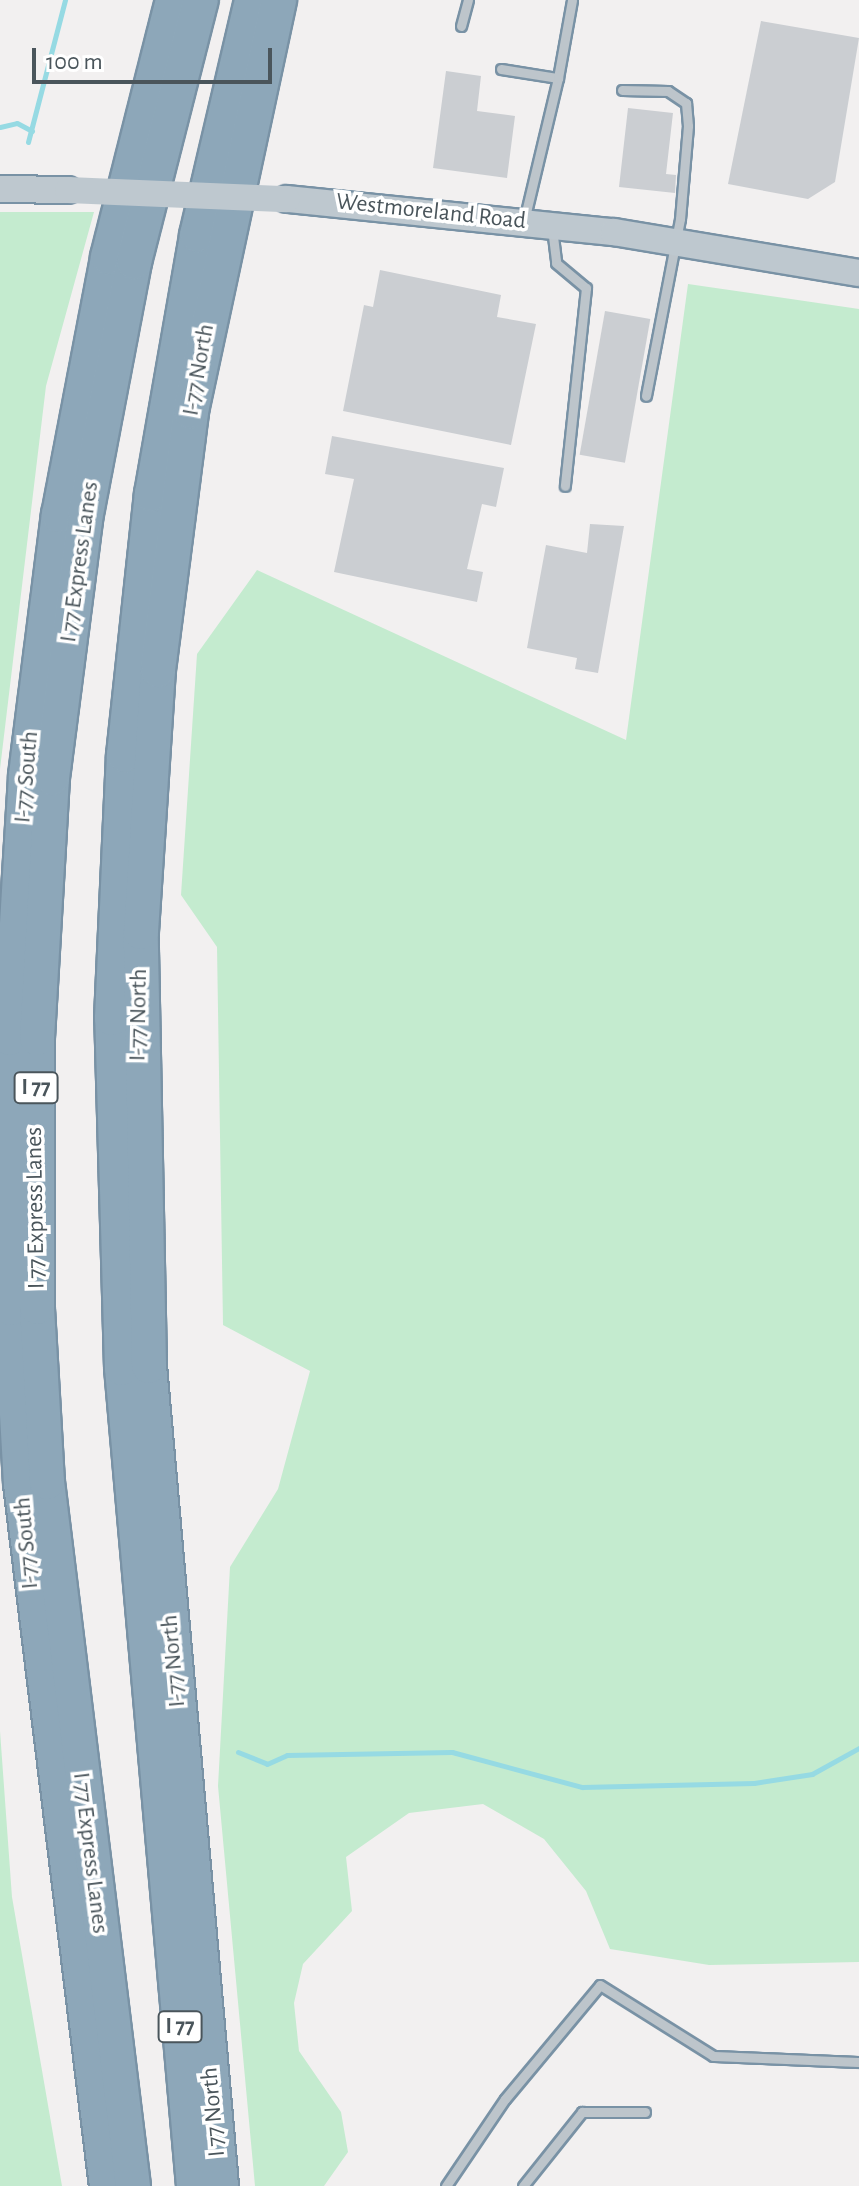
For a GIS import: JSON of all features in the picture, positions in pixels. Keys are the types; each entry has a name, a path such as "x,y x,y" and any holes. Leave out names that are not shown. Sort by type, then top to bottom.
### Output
{"highway":[{"name":"I-77 South","path":"107,2186 21,1484 11,1308 10,1038 26,775 59,515 108,257 173,0"},
{"name":"I 77 Express Lanes","path":"133,2186 49,1496 37,1307 37,1038 52,778 85,519 134,262 201,0"},
{"name":"I 77","path":"194,2186 117,1281 117,858 132,668 165,407 252,0"},
{"name":"I-77 North","path":"207,2038 144,1294 141,932 158,670 191,411 279,0"},
{"path":"166,1867 191,1996 207,2038"},
{"name":"I 77 North","path":"207,2038 221,2186"}],"street":[{"name":"Westmoreland Road","path":"0,189 287,199 524,221 674,241 859,273"}],"lane":[{"path":"461,26 468,0"},
{"path":"524,221 558,78 572,0"},
{"path":"501,69 558,78"},
{"path":"622,90 668,91 686,103 674,241 646,396"},
{"path":"551,224 556,263 586,288 565,486"},
{"path":"446,2186 505,2099 600,1985 713,2056 859,2062"},
{"path":"523,2186 582,2112 645,2112"}],"green space":[{"path":"0,212 94,212 46,386 0,769"},
{"path":"688,284 859,309 859,1962 709,1965 610,1949 586,1891 544,1839 483,1804 409,1813 346,1857 352,1911 303,1964 294,2003 299,2051 341,2112 348,2152 324,2186 255,2186 218,1786 230,1567 278,1489 310,1371 223,1325 217,947 181,895 197,654 257,570 626,740"},
{"path":"0,1731 12,1897 62,2186 0,2186"}],"building":[{"path":"761,21 859,38 835,182 808,199 728,184"},
{"path":"446,71 481,76 477,111 515,116 507,178 433,168"},
{"path":"628,108 673,113 666,174 676,175 675,193 619,187"},
{"path":"380,270 501,295 497,317 536,324 511,445 343,411 364,305 373,307"},
{"path":"605,311 650,319 625,463 580,455"},
{"path":"332,436 504,468 496,507 482,504 467,569 483,572 477,602 334,572 354,479 325,474"},
{"path":"590,524 624,526 598,673 575,669 577,658 527,648 546,545 587,553"}],"waterway":[{"path":"28,142 65,0"},
{"path":"0,127 17,123 32,131"},
{"path":"238,1752 267,1764 287,1755 452,1752 582,1787 754,1783 812,1774 859,1748"}]}
